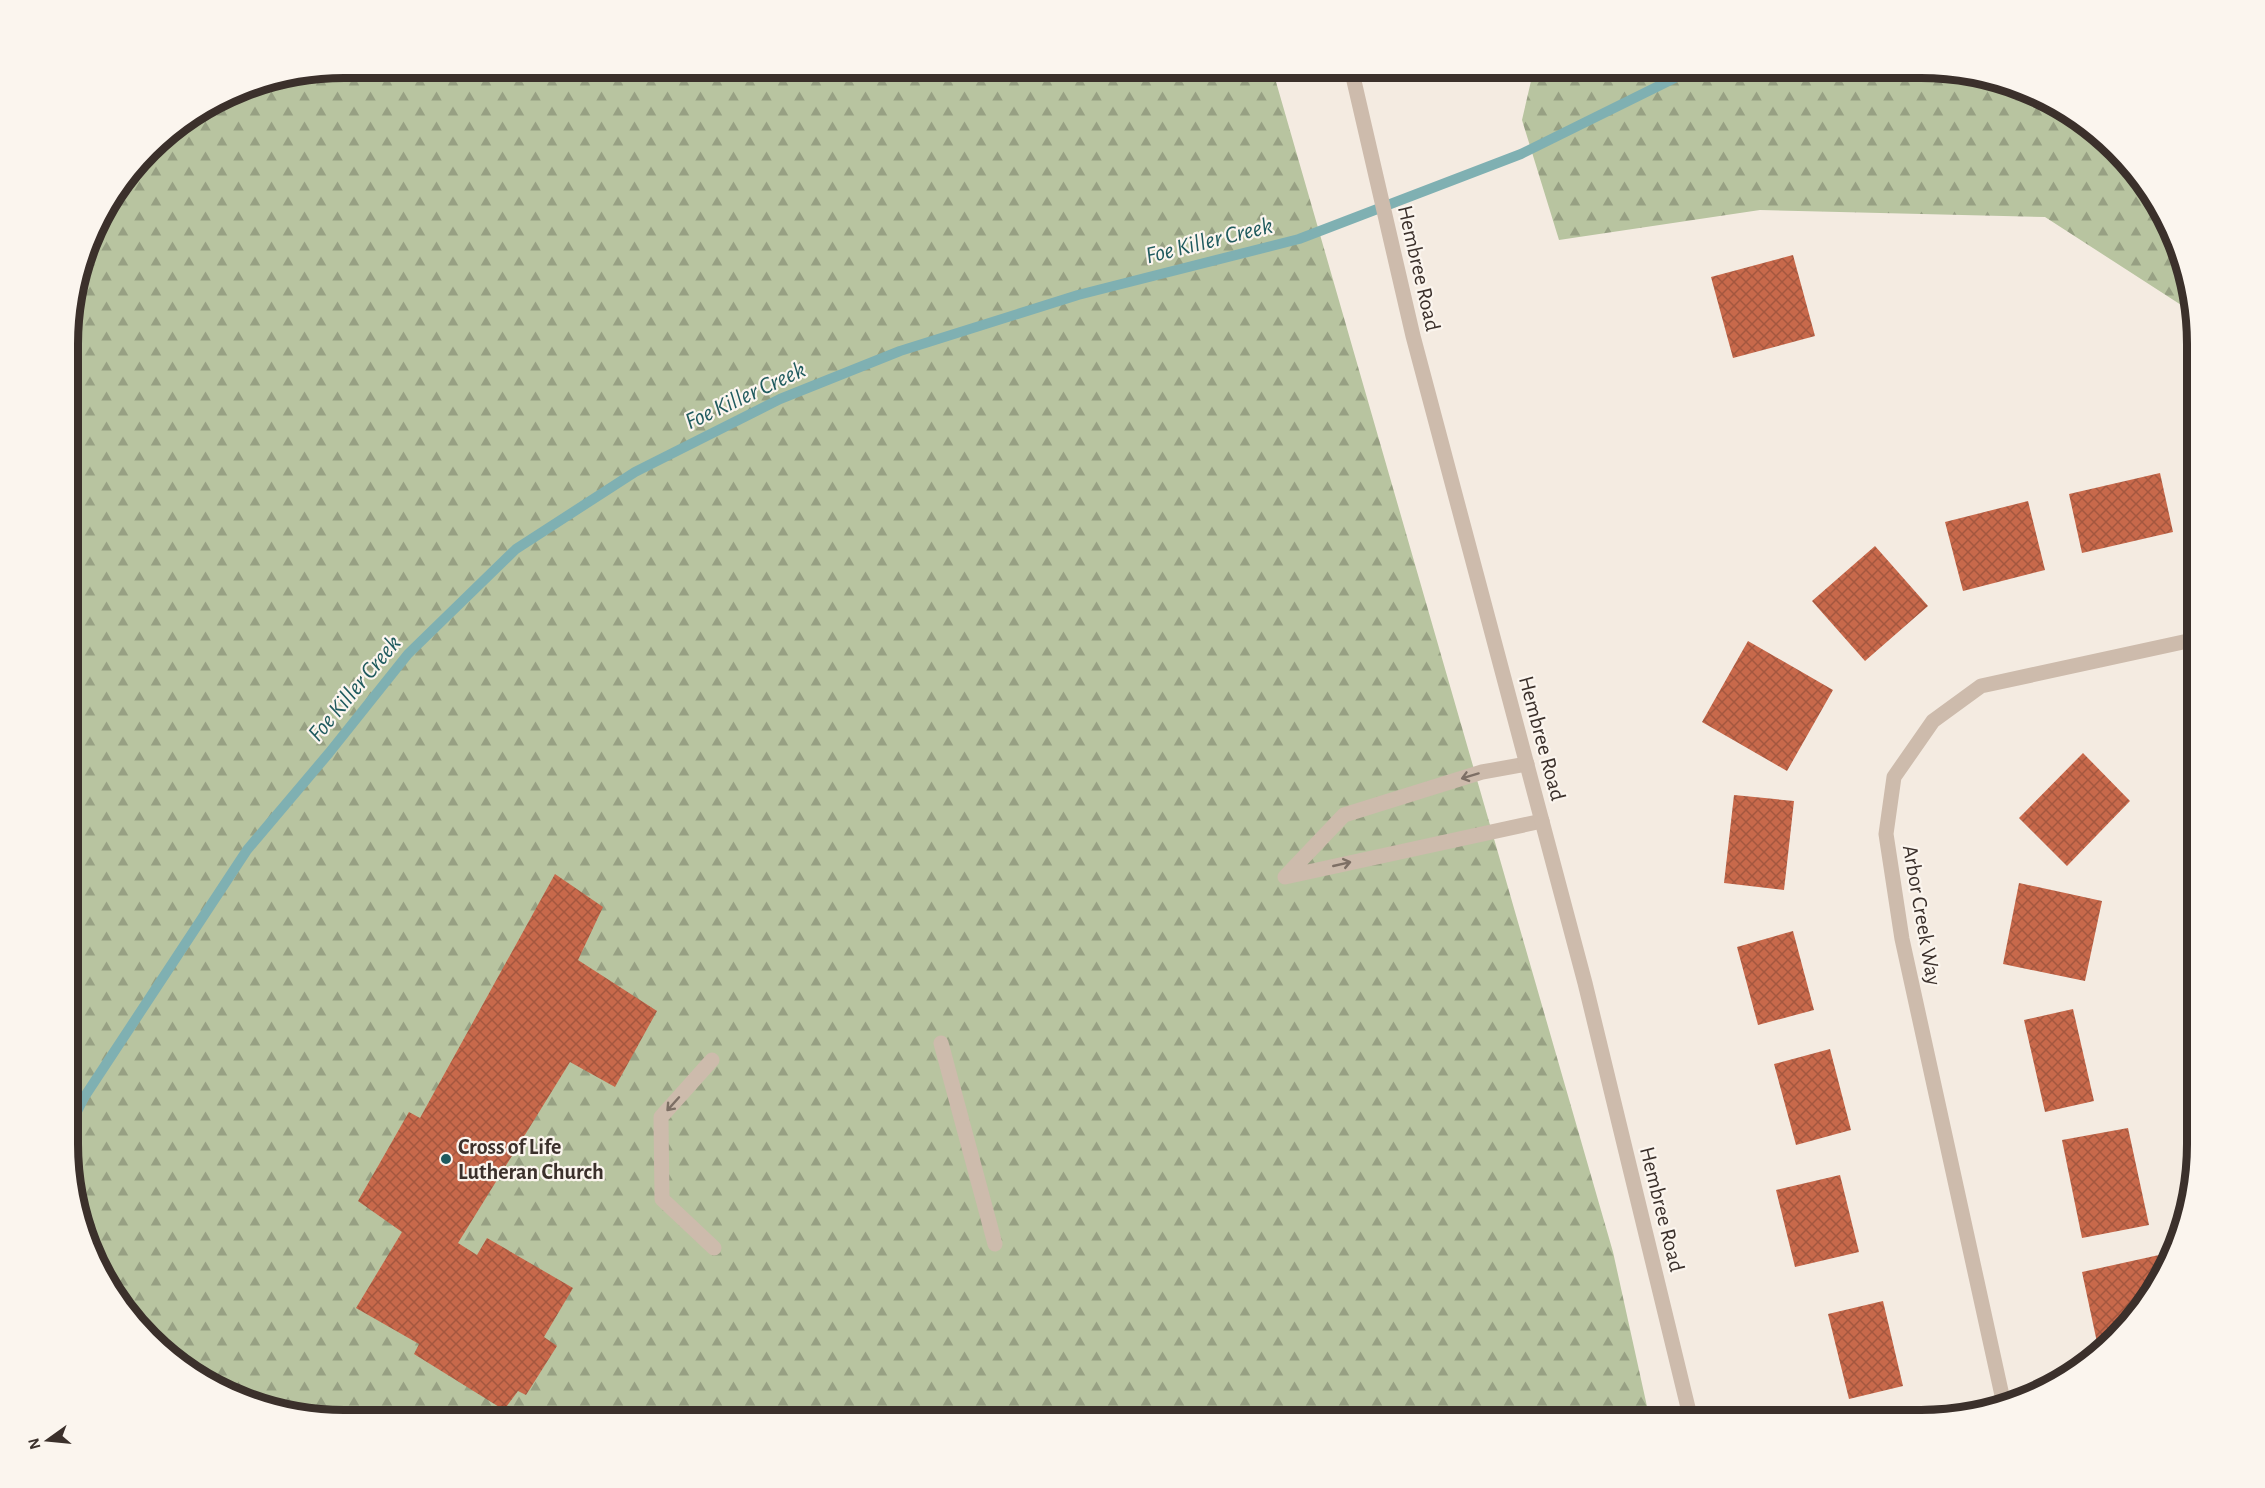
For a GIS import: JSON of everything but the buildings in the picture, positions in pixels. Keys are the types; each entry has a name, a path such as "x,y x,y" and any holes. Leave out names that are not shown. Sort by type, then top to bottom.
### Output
{"street":[{"name":"Hembree Road","path":"1353,78 1413,336 1585,983 1689,1410"},
{"name":"Arbor Creek Way","path":"2002,1397 1902,939 1886,834 1894,777 1933,721 1981,686 2187,641"},
{"path":"1527,764 1482,772 1344,815 1285,877 1542,821"},
{"path":"941,1042 995,1244"},
{"path":"712,1060 661,1117 662,1199 714,1248"}],"green space":[{"path":"1275,78 1613,1252 1648,1410 344,1410 292,1405 242,1390 196,1365 156,1332 133,1306 105,1261 87,1213 80,1178 78,1144 78,344 80,310 87,275 105,227 133,182 156,156 182,133 227,105 275,87 314,80"},
{"path":"1532,78 1921,78 1955,80 1990,87 2023,98 2069,123 2096,144 2121,169 2142,196 2167,242 2178,275 2185,307 2045,217 1760,210 1559,240 1522,120"}],"waterway":[{"name":"Foe Killer Creek","path":"78,1110 247,850 408,654 516,549 635,472 780,399 900,351 1078,295 1299,239 1521,154 1675,78"}],"place":[{"name":"Cross of Life Lutheran Church","path":"446,1159"}]}
